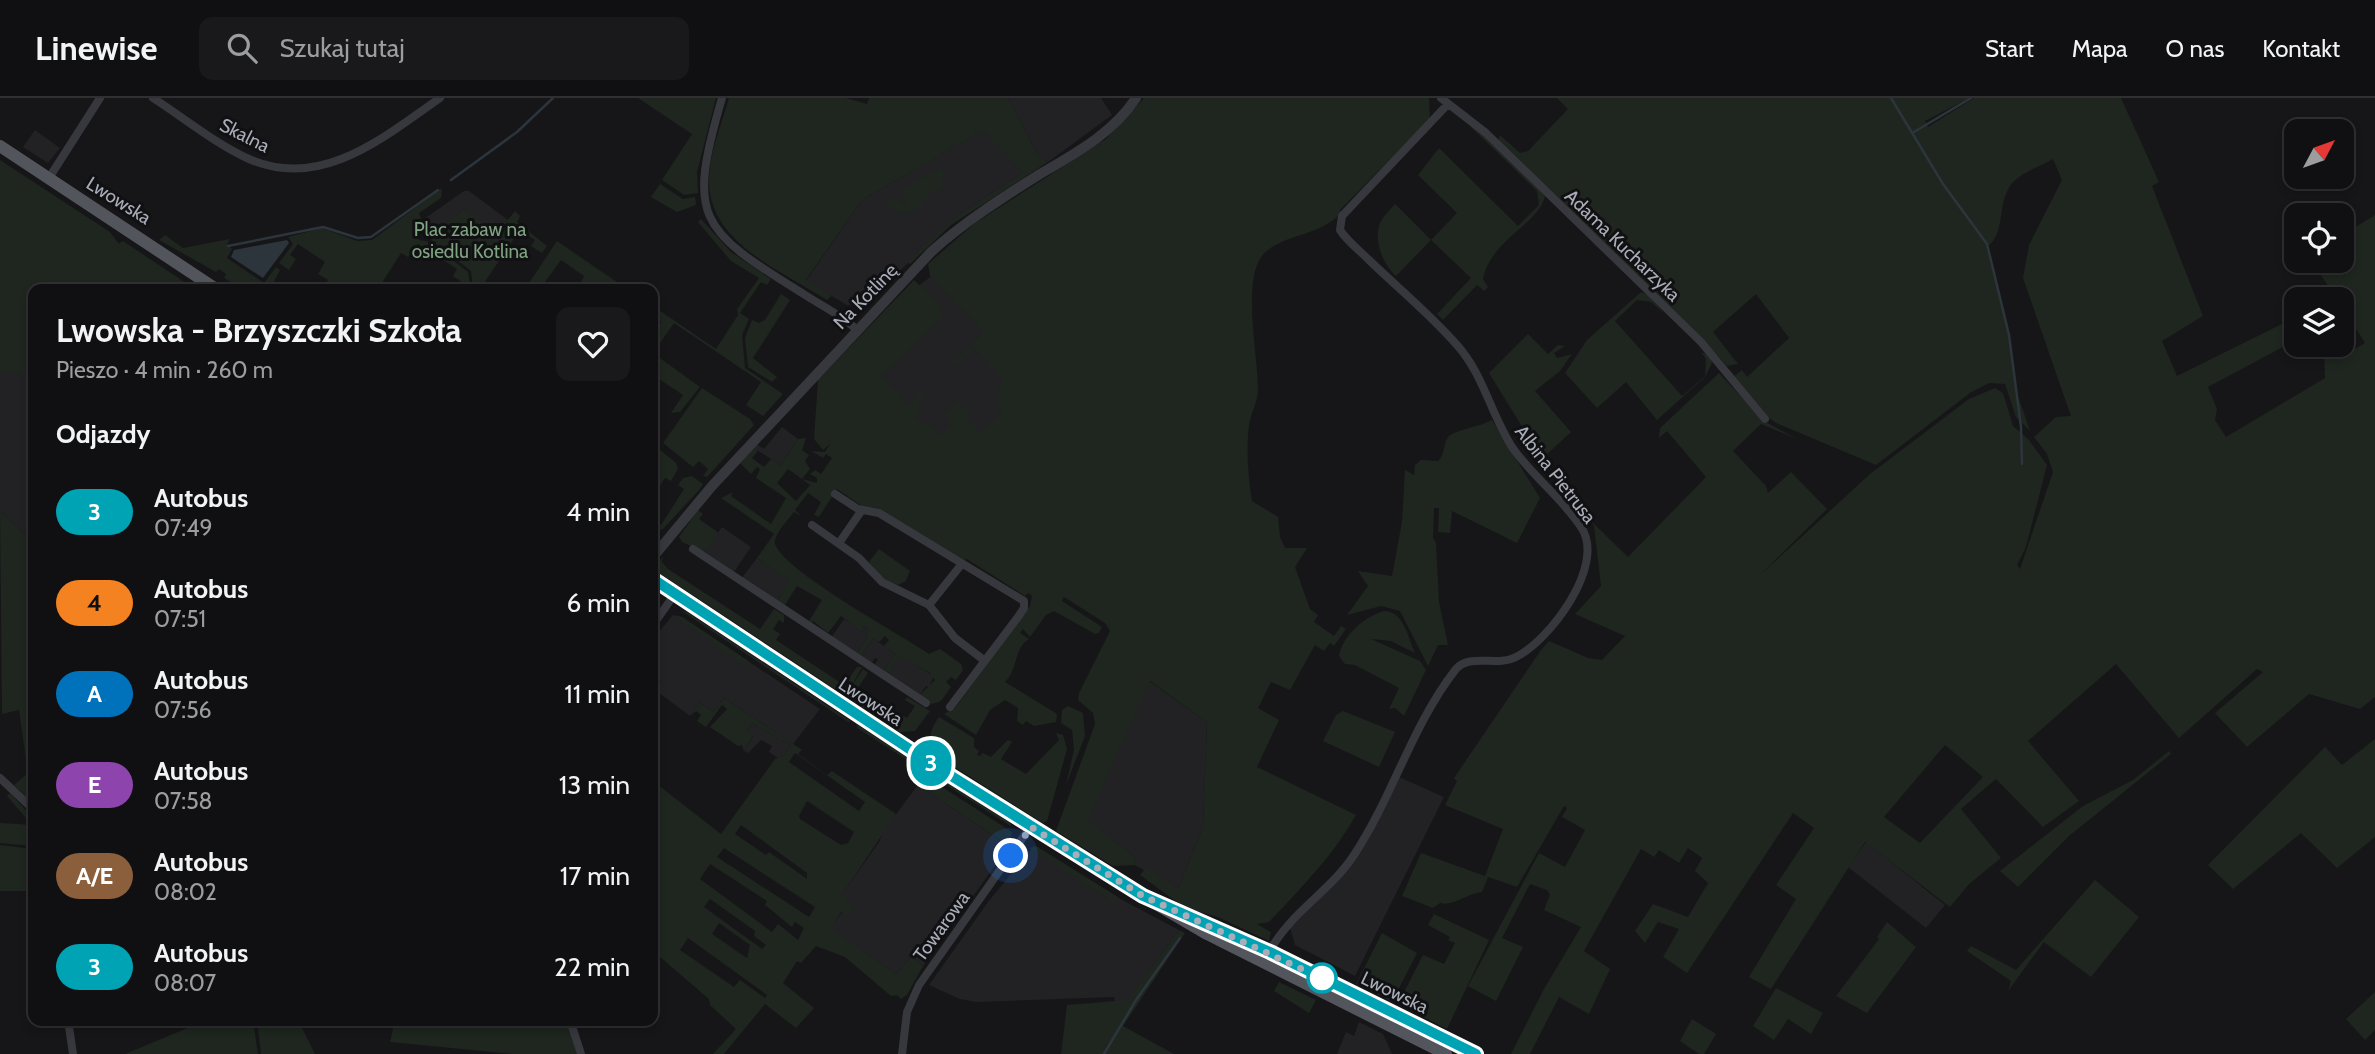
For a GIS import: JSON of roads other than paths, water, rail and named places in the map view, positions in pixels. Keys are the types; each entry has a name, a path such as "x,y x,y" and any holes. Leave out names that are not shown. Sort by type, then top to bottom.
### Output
{"main road":[{"name":"Lwowska","path":"0,146 208,284"},
{"name":"Lwowska","path":"658,583 1031,827 1143,896 1267,958 1446,1054"},
{"name":"Lwowska","path":"1267,958 1476,1054"}],"street":[{"path":"49,178 100,98"},
{"name":"Skalna","path":"153,98 244,156 266,165 299,169 321,167 350,156 440,98"},
{"path":"722,98 702,175 705,206 712,224 745,257 856,329"},
{"name":"Na Kotlinę","path":"658,551 712,486 856,329 952,233 1098,138 1136,98"},
{"name":"Adama Kucharzyka","path":"1445,101 1486,133 1701,342 1765,419"},
{"name":"Albina Pietrusa","path":"1267,958 1295,916 1353,857 1439,693 1458,666 1467,662 1501,662 1525,652 1573,596 1584,577 1587,553 1583,529 1514,450 1497,422 1470,362 1446,334 1340,230 1342,216 1445,101"},
{"path":"835,494 862,510 881,514 1024,602 1024,609 950,707"},
{"path":"839,544 862,510"},
{"path":"811,525 859,558 882,582 929,605 955,638 985,661"},
{"path":"693,549 926,703"},
{"path":"929,605 961,565"},
{"path":"658,618 674,594"},
{"path":"0,778 28,804"},
{"name":"Towarowa","path":"902,1054 908,1012 919,985 1031,827"},
{"path":"69,1026 73,1054"},
{"path":"572,1026 582,1054"}],"waterway":[{"path":"451,180 517,132 553,98"},
{"path":"1891,98 1943,184 1987,244 2009,335 2021,427 2022,464"},
{"path":"1914,132 1971,98"},
{"path":"228,246 323,227 358,238 371,237 438,190"},
{"path":"1104,1054 1136,1000 1180,938"}],"park label":[{"name":"Plac zabaw na osiedlu Kotlina","path":"470,240"}]}
